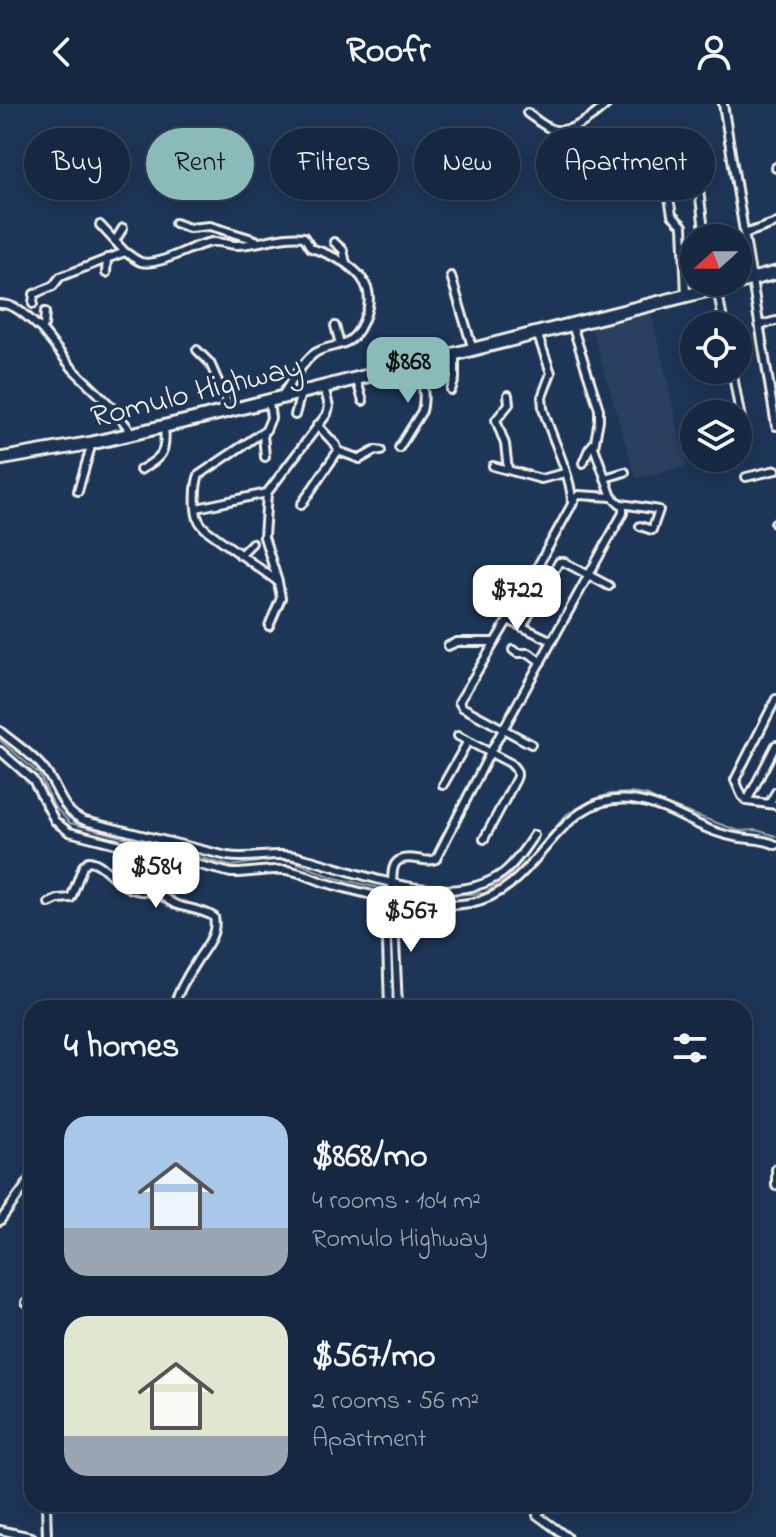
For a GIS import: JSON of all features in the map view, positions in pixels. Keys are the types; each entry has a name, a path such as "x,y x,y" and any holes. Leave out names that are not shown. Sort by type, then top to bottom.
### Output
{"highway":[{"name":"Romulo Highway","path":"752,279 776,273"},
{"name":"Romulo Highway","path":"5,458 92,443 269,402 682,296"}],"street":[{"path":"527,113 550,129 562,130 590,120 607,104"},
{"path":"723,104 742,224"},
{"path":"669,200 672,215 681,224"},
{"path":"700,200 703,224"},
{"path":"175,223 189,228 210,226 259,241"},
{"path":"752,231 776,223"},
{"path":"100,225 125,252 138,261 164,260 186,249 214,242 235,245 300,236 311,248 359,272 369,295 369,308 363,324 349,340 316,352 281,397"},
{"path":"115,241 123,228"},
{"path":"334,242 343,250 346,263"},
{"path":"33,304 34,294 53,286 60,277 125,252"},
{"path":"106,273 107,258"},
{"path":"451,276 473,350"},
{"path":"752,284 776,426"},
{"path":"0,304 15,307 41,329 133,434"},
{"path":"41,329 45,312"},
{"path":"760,325 776,321"},
{"path":"572,325 599,409 594,443 583,463"},
{"path":"335,326 340,344"},
{"path":"537,333 551,373 542,397 543,408 572,496 571,505"},
{"path":"197,350 214,368 231,411"},
{"path":"451,390 455,379 455,354"},
{"path":"399,448 424,406 419,362"},
{"path":"356,378 363,401"},
{"path":"269,626 281,598 264,537 267,493 328,411 324,386"},
{"path":"295,415 301,393"},
{"path":"508,395 509,404 496,420 505,444 508,470"},
{"path":"269,402 271,418 263,434 197,478 197,518 278,582"},
{"path":"317,425 338,451 357,459 376,450 381,451"},
{"path":"140,470 160,457 166,441 164,427"},
{"path":"263,434 265,457"},
{"path":"78,491 92,443"},
{"path":"594,443 612,497 622,504 659,510 652,530 640,526"},
{"path":"301,505 338,451"},
{"path":"493,466 541,479 565,473"},
{"path":"746,477 776,470"},
{"path":"605,478 625,472"},
{"path":"197,508 267,493"},
{"path":"531,744 462,707 459,702 571,505 579,495 612,497"},
{"path":"398,1000 392,899 395,862 409,858 436,859 490,753 623,513 622,504"},
{"path":"240,555 252,543"},
{"path":"522,627 558,562 564,562 609,586"},
{"path":"508,620 552,641"},
{"path":"448,646 457,642 495,642"},
{"path":"513,650 529,653 541,662"},
{"path":"776,699 735,780 747,801 773,805 776,792"},
{"path":"0,731 42,765 67,810 79,819 227,856 296,857 392,883 447,889 480,885 503,873 534,835"},
{"path":"458,736 514,767 517,776 484,839"},
{"path":"443,785 468,741"},
{"path":"747,801 776,745"},
{"path":"0,751 33,780 55,821 69,832 231,873 284,869 392,899 441,905 470,903 490,897 519,878 576,814 589,806 605,802 627,799 643,801 717,832 766,840 776,845"},
{"path":"49,903 71,898 85,863 91,860 133,890 158,894 178,905 212,915 215,918 213,935 177,1000"},
{"path":"389,1000 386,910 392,899"},
{"path":"776,1169 776,1186"},
{"path":"0,1221 24,1188"},
{"path":"46,1512 47,1537"},
{"path":"540,1512 537,1515 567,1537"},
{"path":"0,1530 32,1537"}],"shaded area":[{"path":"650,309 680,436 680,468 636,478 591,327"}],"waterway":[{"path":"0,740 39,774 54,806 70,823 231,866 286,858 332,877 388,890"},
{"path":"401,893 484,893 517,872 567,814 594,799 611,794 646,795 739,831 756,830 776,836"}]}
